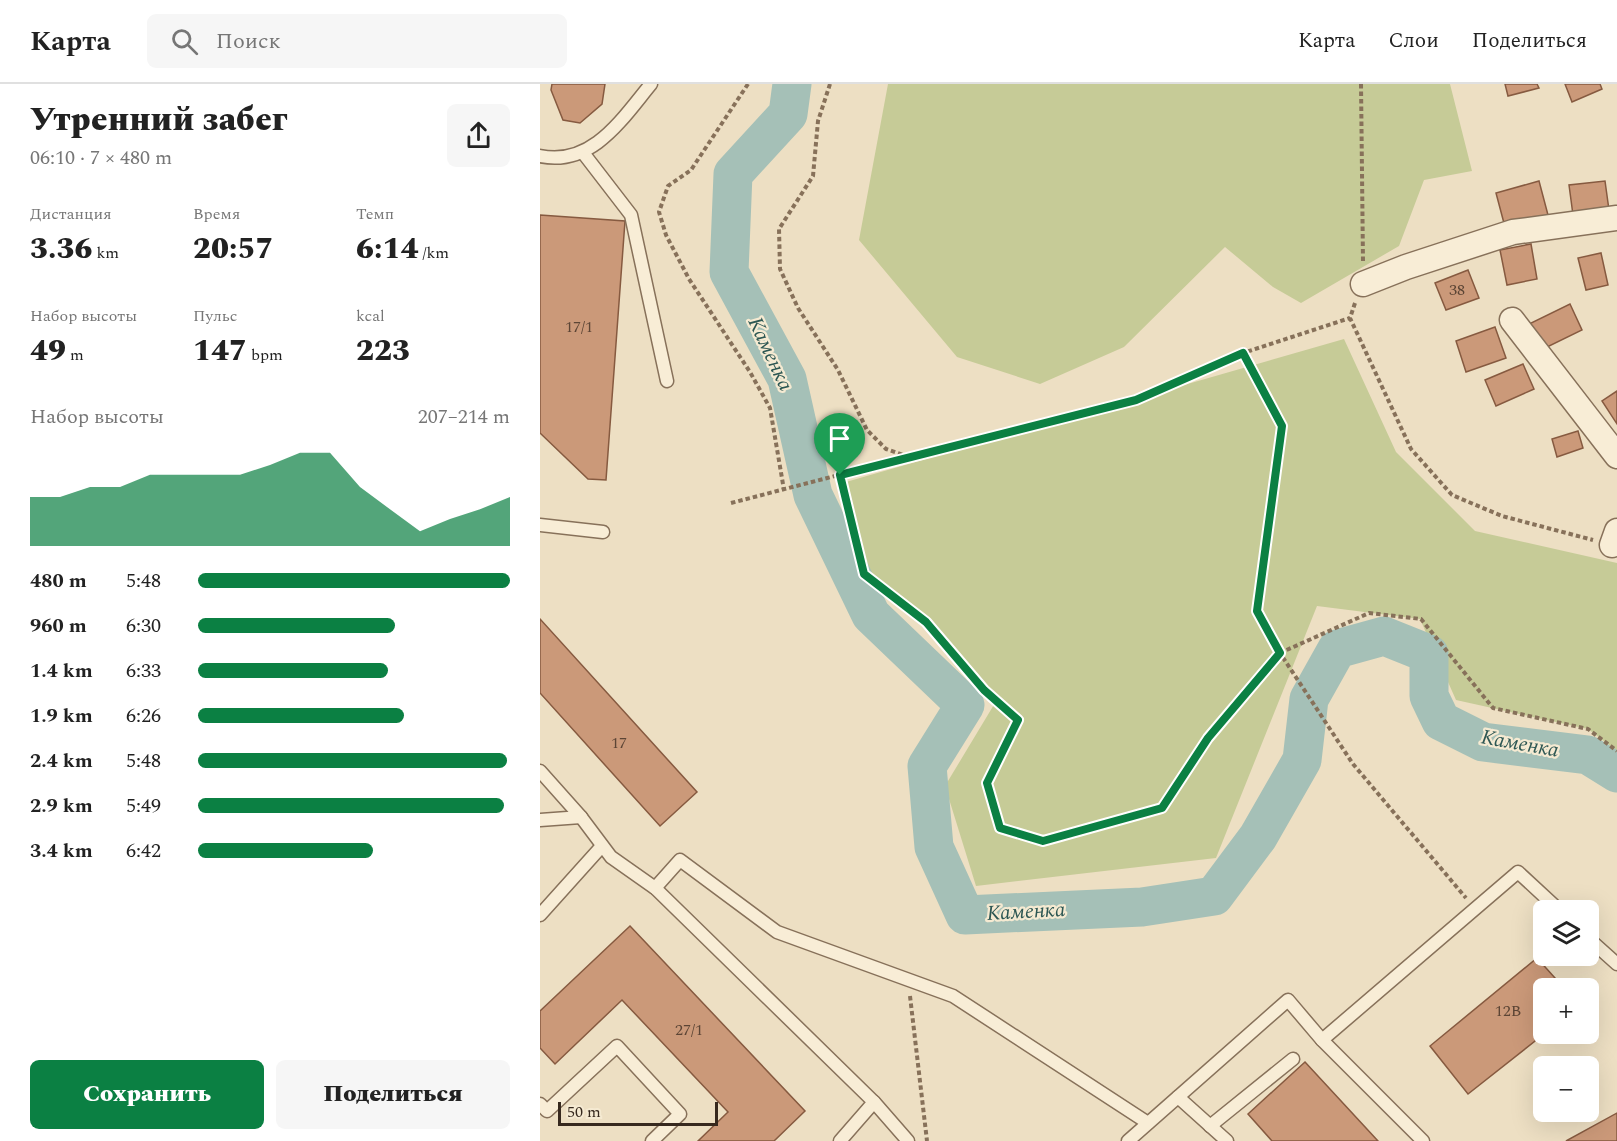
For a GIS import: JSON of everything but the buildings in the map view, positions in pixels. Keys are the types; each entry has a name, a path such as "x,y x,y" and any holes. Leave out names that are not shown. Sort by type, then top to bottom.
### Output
{"street":[{"path":"1363,285 1406,267 1513,231 1617,218"},
{"path":"1512,320 1617,456"}],"lane":[{"path":"540,156 584,154 617,126 651,84"},
{"path":"584,154 631,215 667,381"},
{"path":"540,525 603,532"},
{"path":"540,771 611,856 655,888 874,1102 908,1141"},
{"path":"540,820 580,817"},
{"path":"540,915 602,846"},
{"path":"655,888 680,860 777,932 953,996 1148,1123"},
{"path":"1322,1040 1518,872 1548,900"},
{"path":"1599,948 1617,964"},
{"path":"1128,1141 1288,1000 1322,1040 1423,1141"},
{"path":"540,1104 547,1111 617,1046 680,1114 652,1141"},
{"path":"1210,1126 1293,1059"},
{"path":"1178,1097 1227,1141"},
{"path":"840,1141 874,1102"}],"path":[{"path":"748,84 691,170 668,186 659,212 666,235 689,279 750,372 770,408 784,490"},
{"path":"830,84 818,121 813,176 779,229 780,269 798,308 838,370 867,430 886,449 909,457"},
{"path":"1361,84 1363,285 1350,318 1411,449 1452,495 1502,516 1614,538"},
{"path":"731,503 1136,400 1243,353 1350,318"},
{"path":"1243,353 1282,426 1257,611 1280,653 1353,764 1474,908"},
{"path":"840,475 864,574 926,622 984,690 1018,720 987,783 1000,828 1043,841 1162,808 1208,738 1280,653 1369,613 1420,619 1493,708 1588,729 1617,751"},
{"path":"908,980 927,1141"}],"green space":[{"path":"888,84 1450,84 1472,171 1424,180 1399,246 1301,303 1273,287 1225,247 1124,347 1040,384 957,357 859,240"},
{"path":"1344,339 1396,452 1475,531 1617,563 1617,751 1588,729 1456,700 1420,619 1317,606 1216,858 976,886 945,786 995,703 926,622 864,575 839,484"}],"waterway":[{"name":"Каменка","path":"792,84 788,114 733,174 729,272 787,379 813,495 871,615 965,705 927,766 934,847 965,915 1142,907 1214,896 1258,837 1302,760 1309,699 1337,649 1384,636 1429,654 1429,696 1441,721 1483,742 1588,755 1617,773"}],"route":[{"path":"1243,353 1282,426 1257,611 1280,653 1208,738 1162,808 1043,841 1000,828 987,783 1018,720 984,690 926,622 864,574 840,475 1136,400 1243,353"}]}
